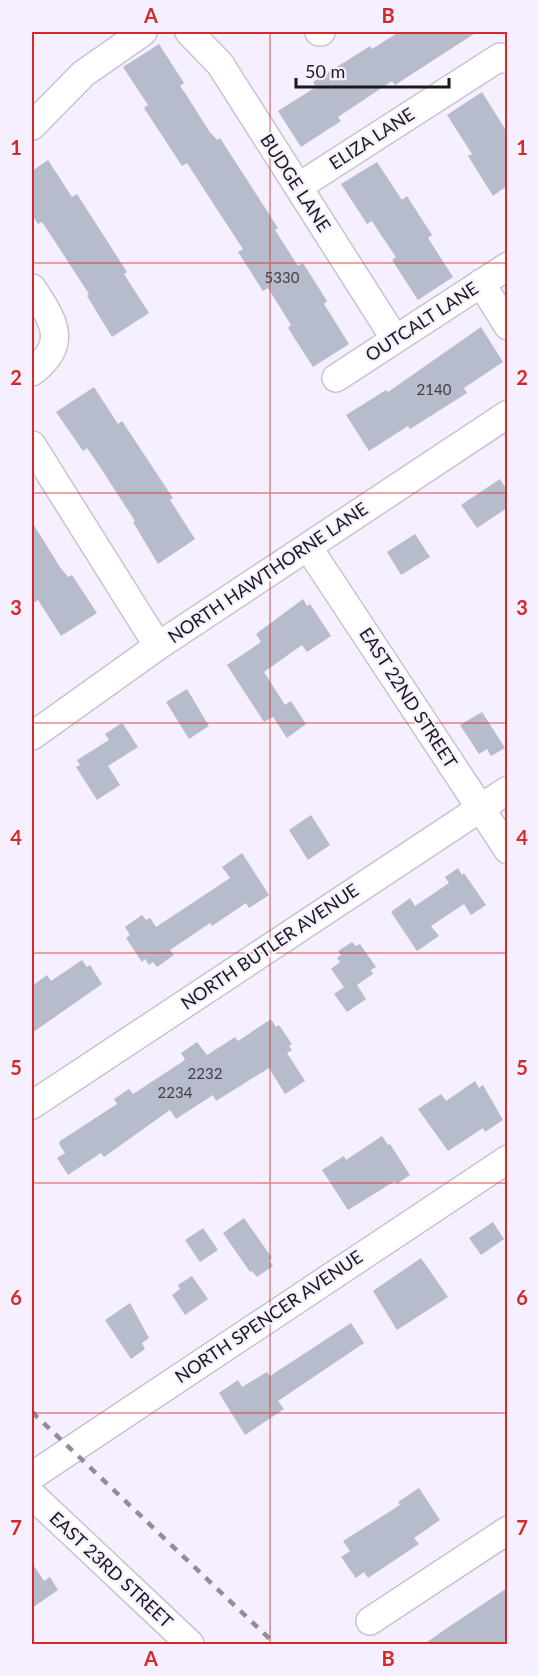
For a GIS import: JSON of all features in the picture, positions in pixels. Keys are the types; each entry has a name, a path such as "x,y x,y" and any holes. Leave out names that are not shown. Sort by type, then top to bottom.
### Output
{"street":[{"path":"32,126 83,74 143,32"},
{"name":"BUDGE LANE","path":"189,32 220,64 395,339"},
{"name":"ELIZA LANE","path":"298,186 500,57 507,60"},
{"name":"OUTCALT LANE","path":"336,378 507,266"},
{"path":"481,283 507,326"},
{"path":"32,288 54,321 54,344 47,360 32,372"},
{"name":"NORTH HAWTHORNE LANE","path":"32,736 158,646 507,414"},
{"path":"32,445 158,646"},
{"name":"EAST 22ND STREET","path":"309,547 507,850"},
{"name":"NORTH BUTLER AVENUE","path":"32,1105 507,790"},
{"name":"NORTH SPENCER AVENUE","path":"32,1476 507,1159"},
{"name":"EAST 23RD STREET","path":"32,1495 190,1644"},
{"path":"370,1621 507,1530"}],"building":[{"path":"399,32 477,32 395,85 392,81 338,117 341,121 301,147 278,111 316,87 313,82 370,46 372,49"},
{"path":"159,44 184,83 180,86 209,131 217,140 220,138 278,228 275,230 298,266 303,263 327,301 324,304 349,344 313,367 288,328 291,325 268,288 263,291 238,252 243,249 187,163 182,166 144,108 148,105 123,67"},
{"path":"482,92 507,132 507,186 493,196 468,156 472,154 447,115"},
{"path":"48,160 72,197 77,194 127,272 124,274 149,313 112,337 87,296 89,294 48,231 42,222 38,224 32,215 32,171"},
{"path":"377,162 402,200 407,196 432,235 428,238 453,277 418,300 392,260 396,257 372,221 367,224 341,184"},
{"path":"481,327 503,362 464,388 467,393 410,429 408,426 369,451 346,415 386,390 388,392"},
{"path":"94,387 118,424 122,421 173,498 170,500 195,539 158,564 133,522 135,521 100,467 87,448 83,451 56,412"},
{"path":"500,479 507,490 507,508 477,528 461,505"},
{"path":"32,522 60,567 68,577 72,575 97,613 61,636 38,600 32,604"},
{"path":"415,534 430,557 401,575 387,552"},
{"path":"303,599 307,606 310,604 331,636 307,652 302,645 264,672 285,705 291,701 306,724 287,738 273,717 264,722 227,665 261,642 256,634"},
{"path":"187,689 209,726 189,739 166,702"},
{"path":"482,712 505,748 491,756 487,749 479,754 460,725"},
{"path":"123,724 138,747 108,766 120,785 97,800 76,767 80,765 77,760 109,740 105,734"},
{"path":"311,815 330,845 308,860 289,830"},
{"path":"242,853 269,895 249,908 246,903 212,926 210,923 170,950 174,955 157,967 153,962 149,965 145,959 142,962 126,938 130,935 125,927 142,915 146,920 150,918 156,927 230,878 222,867"},
{"path":"458,868 486,905 471,915 464,904 431,926 439,936 417,951 391,912 410,898 415,906 449,883 445,877"},
{"path":"352,942 356,946 360,944 376,967 371,970 373,974 357,985 366,999 347,1012 334,994 344,987 331,969 340,962 337,958 341,955 338,951"},
{"path":"82,960 87,967 90,965 102,984 32,1033 32,986 47,975 51,981"},
{"path":"271,1019 276,1027 279,1025 292,1044 289,1046 292,1050 287,1053 305,1081 285,1094 269,1068 216,1101 213,1095 176,1119 170,1110 104,1157 101,1153 68,1175 57,1158 65,1153 59,1144 60,1141 117,1104 114,1099 129,1089 133,1094 182,1062 185,1059 181,1053 197,1042 207,1055 235,1037 238,1041"},
{"path":"475,1081 479,1088 483,1085 503,1120 485,1132 483,1128 448,1151 418,1109 441,1094 446,1101"},
{"path":"382,1136 388,1145 390,1144 410,1175 397,1184 395,1181 348,1210 322,1170 344,1156 346,1160"},
{"path":"244,1218 272,1258 269,1260 273,1266 257,1277 252,1271 250,1272 223,1233"},
{"path":"493,1222 504,1239 481,1255 469,1238"},
{"path":"203,1228 218,1250 200,1262 185,1240"},
{"path":"421,1258 448,1297 397,1330 373,1291"},
{"path":"192,1276 208,1299 185,1315 172,1295 180,1289 178,1285"},
{"path":"130,1303 149,1338 142,1343 145,1349 131,1359 105,1320"},
{"path":"351,1323 364,1343 278,1401 284,1409 245,1435 219,1393 238,1380 242,1387 267,1372 270,1376"},
{"path":"419,1488 440,1520 414,1538 419,1544 368,1578 364,1572 356,1578 341,1557 350,1551 343,1541 400,1505 398,1502"},
{"path":"32,1563 44,1581 50,1577 58,1590 32,1608"},
{"path":"507,1588 507,1644 424,1644 453,1624"}],"railway":[{"path":"32,1412 275,1644"}]}
